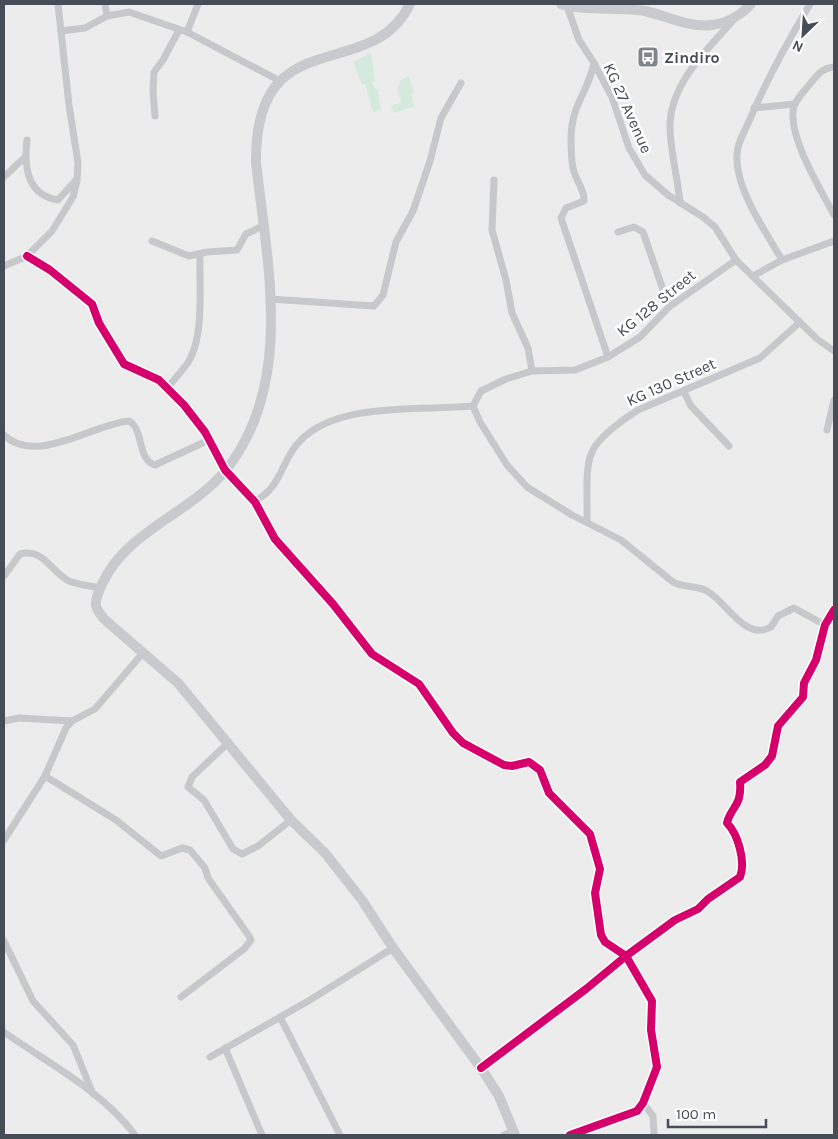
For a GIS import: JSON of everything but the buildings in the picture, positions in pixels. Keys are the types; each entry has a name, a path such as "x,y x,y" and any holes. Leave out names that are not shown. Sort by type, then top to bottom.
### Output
{"main road":[{"path":"410,4 393,27 361,46 310,61 293,70 280,81 265,102 256,136 256,162 270,299 270,355 265,390 245,443 226,470 197,497 135,542 111,568 100,588 96,607 104,619 142,654 178,683 291,820 325,853 362,900 393,948 481,1068 499,1096 511,1134"},
{"path":"564,5 645,11 697,25 723,23 736,16 751,4"}],"street":[{"path":"4,266 27,256 52,232 73,197 77,178 78,163 69,105 58,4"},
{"path":"105,4 107,16"},
{"path":"122,12 125,4"},
{"path":"155,116 152,91 154,72 183,31 198,4"},
{"path":"613,8 624,4"},
{"path":"782,260 744,191 736,156 754,108 810,4"},
{"name":"KG 27 Avenue","path":"564,5 579,40 612,97 629,148 639,166 652,183 698,213 714,227 736,260 816,339 834,351"},
{"path":"61,31 85,28 107,16 129,12 183,31 280,81"},
{"path":"680,203 671,130 674,100 685,77 736,16"},
{"path":"594,63 591,77 576,104 572,117 573,170 584,195 584,201 566,208 561,218 608,357"},
{"path":"834,67 826,68 819,72 795,104 793,112 796,132 834,215"},
{"path":"270,299 374,306 379,302 383,294 396,242 413,211 430,161 441,118 461,83"},
{"path":"754,108 795,104"},
{"path":"26,140 27,177 43,194 52,200 58,200 62,198 77,178"},
{"path":"4,177 25,157"},
{"path":"494,180 492,230 506,280 512,313 528,348 532,371"},
{"path":"152,241 189,256 237,250 246,234 263,226"},
{"path":"618,232 634,227 643,232 669,306"},
{"path":"753,276 782,260 834,241"},
{"path":"167,388 188,363 195,344 199,316 200,254"},
{"path":"27,256 50,270 92,304 99,323 124,364 149,374 167,388 196,420 210,440 226,470 255,502 275,539 333,604 367,649 380,661 419,684 460,740 504,765 512,766 529,762 540,770 549,793 590,834 600,869 595,893 601,935 605,942 626,956 650,997 652,1006 650,1030 657,1067 643,1103 630,1115 570,1135"},
{"name":"KG 128 Street","path":"473,406 477,396 485,388 532,371 575,370 608,357 640,337 669,306 736,260"},
{"name":"KG 130 Street","path":"587,522 589,466 594,447 622,420 638,410 760,358 800,322"},
{"path":"684,392 691,406 729,446"},
{"path":"827,430 834,400"},
{"path":"255,502 272,488 299,441 316,428 333,421 374,411 473,406 494,444 521,481 557,506 621,540 679,586 698,587 710,592 750,628 761,631 767,629 778,616 794,608 825,625"},
{"path":"4,434 11,442 22,445 50,445 130,421 135,425 148,461 155,465 210,440"},
{"path":"4,576 20,554 34,553 44,558 52,568 70,581 100,588"},
{"path":"481,1068 586,989 626,956 675,920 698,909 740,877 742,869 741,858 734,830 727,823 729,816 738,805 740,782 765,765 772,756 780,722 803,697 804,683 816,660 825,625 834,610"},
{"path":"4,840 45,776 61,734 72,721 95,709 142,654"},
{"path":"4,721 19,718 72,721"},
{"path":"228,743 192,777 188,787 204,800 234,849 242,854 258,846 291,820"},
{"path":"45,776 116,820 161,856 182,848 190,850 205,868 208,878 249,936 251,940 244,949 181,997"},
{"path":"4,941 33,1001 73,1045 93,1094"},
{"path":"210,1057 393,948"},
{"path":"280,1017 340,1135"},
{"path":"4,1032 93,1094 118,1115 135,1135"},
{"path":"225,1048 262,1135"},
{"path":"643,1103 653,1116 654,1135"}],"green space":[{"path":"371,53 375,81 372,82 375,89 378,90 381,110 373,112 365,84 362,85 353,62"},
{"path":"409,76 414,92 411,94 414,106 394,113 391,105 401,103 397,86 400,85 399,81"}],"cycle path":[{"path":"27,256 50,270 92,304 99,323 124,364 159,380 184,405 205,432 225,470 255,502 275,539 333,604 372,654 419,684 453,733 463,743 504,765 512,766 529,762 540,770 549,793 590,834 600,869 595,893 601,935 605,942 626,956 652,1001 651,1030 657,1067 643,1103 637,1111 570,1135"},
{"path":"481,1068 586,989 626,956 675,920 698,909 708,899 740,877 742,871 740,848 735,834 727,823 738,801 740,782 765,765 772,756 778,726 803,697 804,683 816,660 825,625 834,610"}],"place":[{"name":"Zindiro","path":"648,57"}]}
